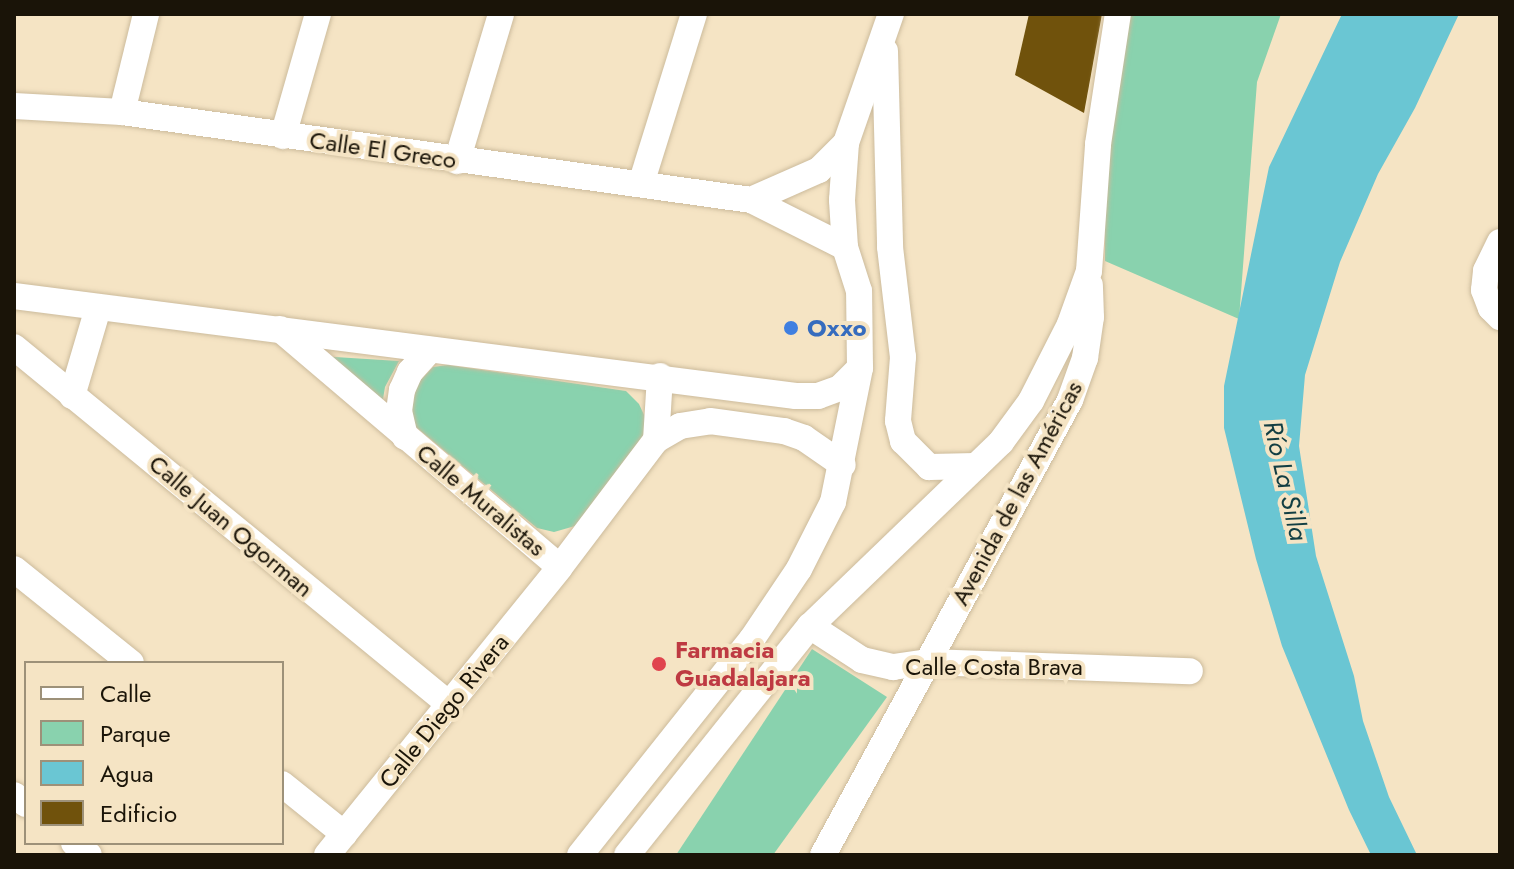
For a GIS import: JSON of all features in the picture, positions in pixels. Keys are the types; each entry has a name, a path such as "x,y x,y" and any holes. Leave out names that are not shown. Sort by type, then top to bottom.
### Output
{"street":[{"path":"122,112 146,14"},
{"path":"283,136 318,14"},
{"path":"457,161 501,14"},
{"path":"641,184 694,14"},
{"path":"580,855 752,639 799,569 833,502 843,465 860,368 859,291 845,247 842,200 846,143 891,14"},
{"path":"627,855 810,626 1001,442 1031,401 1070,324 1089,271 1098,144 1118,14"},
{"path":"884,40 890,247 897,286 903,388 898,421 903,441 917,459 929,467 976,466"},
{"name":"Calle El Greco","path":"14,106 122,112 751,200 845,247"},
{"path":"751,200 819,170 846,143"},
{"path":"1500,242 1486,271 1484,290 1491,308 1500,317"},
{"name":"Avenida de las Américas","path":"928,662 1070,400 1087,345 1091,317 1089,271"},
{"path":"859,291 883,324 903,388"},
{"path":"14,296 818,396 840,388 860,368"},
{"path":"72,396 98,308"},
{"name":"Calle Muralistas","path":"280,329 560,567 656,440 680,426 710,421 794,434 843,465"},
{"name":"Calle Juan Ogorman","path":"14,347 449,704"},
{"path":"405,437 399,411 402,390 410,372 430,350"},
{"path":"656,440 660,376"},
{"name":"Calle Diego Rivera","path":"327,855 560,567"},
{"path":"14,569 129,661"},
{"name":"Calle Costa Brava","path":"810,626 862,660 893,667 928,662 1190,671"},
{"path":"823,855 928,662"},
{"path":"284,786 344,834"}],"green space":[{"path":"1128,14 1281,14 1257,82 1239,319 1105,261 1105,168"},
{"path":"319,356 399,361 385,387 382,405"},
{"path":"448,365 626,391 639,404 645,417 645,433 575,526 554,532 537,528 416,427 411,414 417,384 433,367"},
{"path":"812,649 887,697 773,855 676,855"}],"water":[{"name":"Río La Silla","path":"1342,14 1459,14 1415,108 1378,174 1340,262 1305,375 1299,446 1316,556 1354,676 1363,721 1389,797 1417,855 1371,855 1349,810 1282,646 1256,559 1224,428 1224,386 1269,167"}],"building":[{"path":"1029,14 1102,14 1084,113 1015,75"}],"place":[{"name":"Oxxo","path":"791,328"},
{"name":"Farmacia Guadalajara","path":"659,664"}]}
